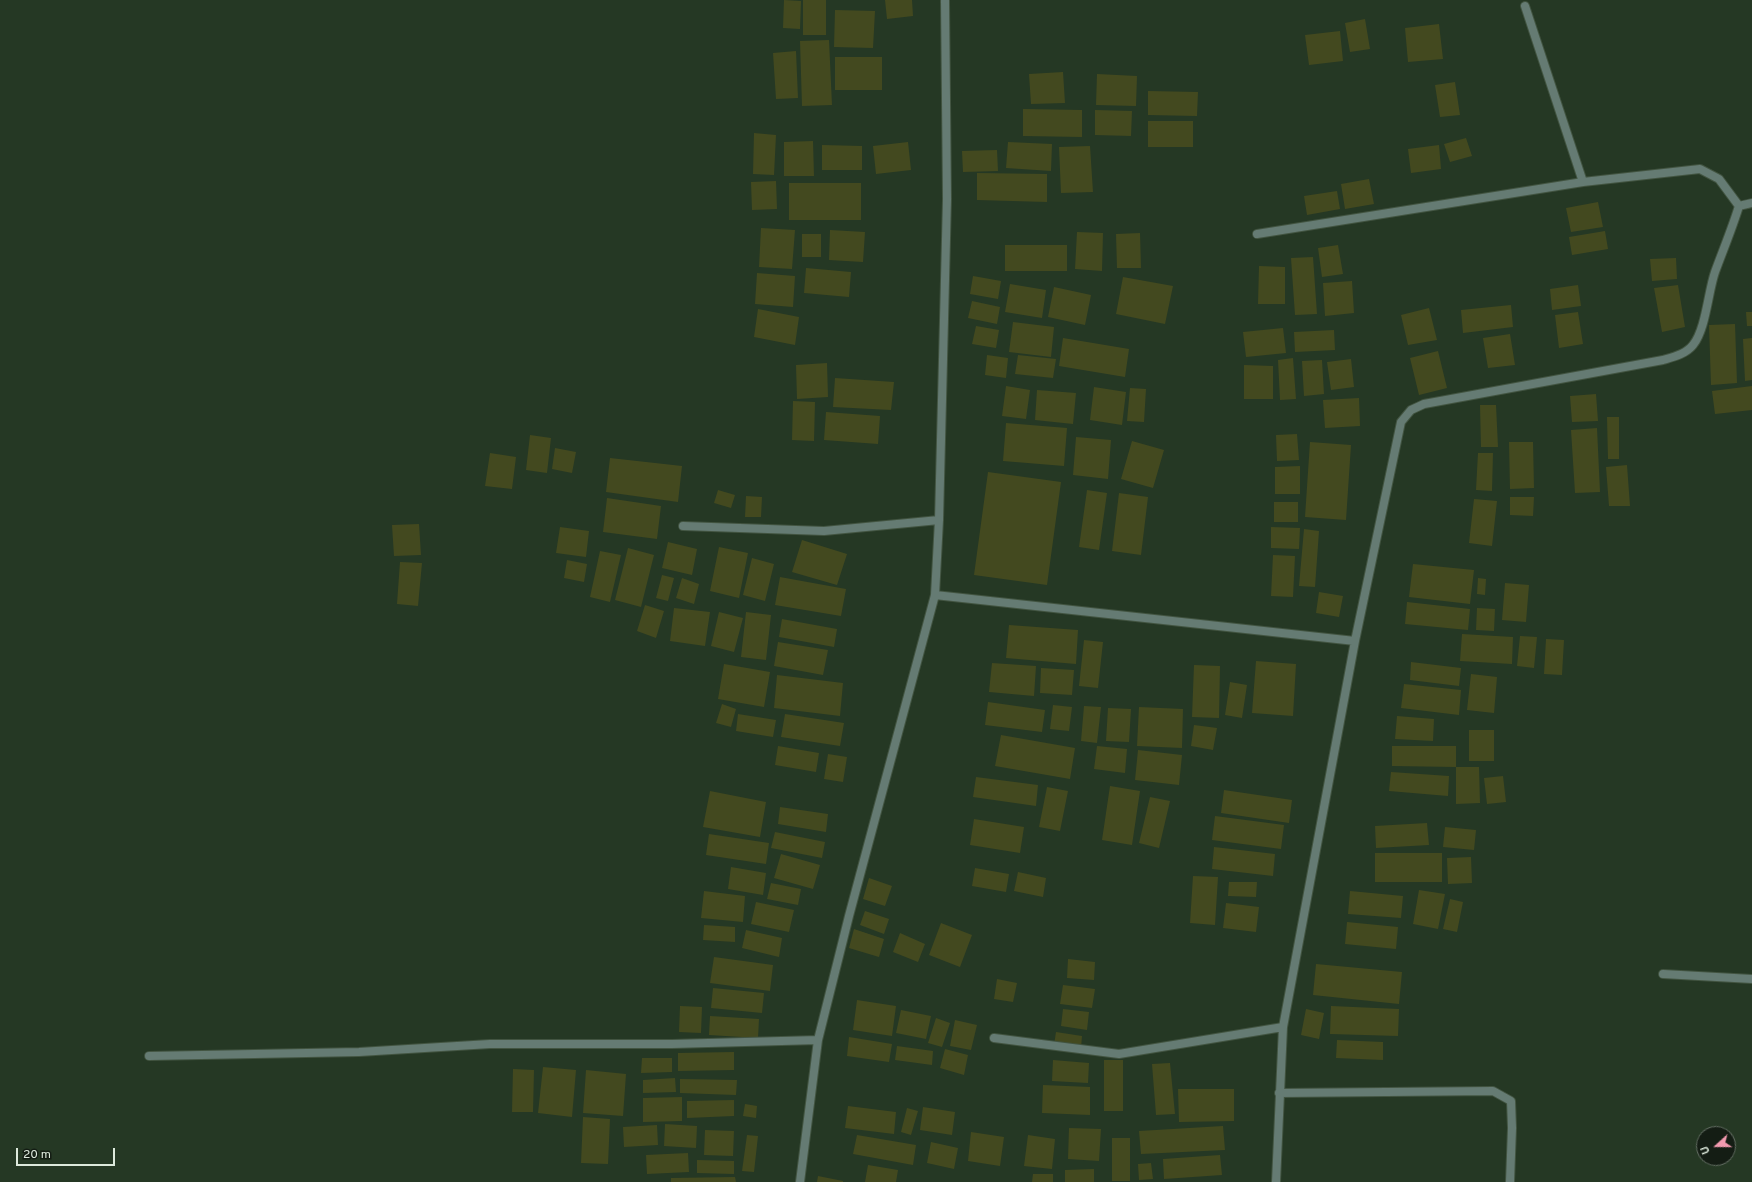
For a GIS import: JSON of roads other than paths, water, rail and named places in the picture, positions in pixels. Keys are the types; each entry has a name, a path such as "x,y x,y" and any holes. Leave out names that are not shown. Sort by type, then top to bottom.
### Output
{"street":[{"path":"800,1182 818,1040 849,916 935,595 939,520 947,199 945,0"},
{"path":"1525,6 1583,182"},
{"path":"1257,234 1583,182 1700,169 1719,179 1739,206"},
{"path":"1739,206 1752,203"},
{"path":"1276,1182 1283,1027 1355,641 1401,422 1411,410 1424,404 1663,360 1681,354 1693,346 1699,335 1714,273 1732,231 1739,206"},
{"path":"682,526 824,531 939,520"},
{"path":"935,595 1355,641"},
{"path":"1663,974 1752,979"},
{"path":"994,1038 1119,1054 1283,1027"},
{"path":"150,1056 359,1052 490,1044 672,1044 818,1040"},
{"path":"1279,1094 1493,1091 1511,1101 1512,1128 1510,1182"}]}
